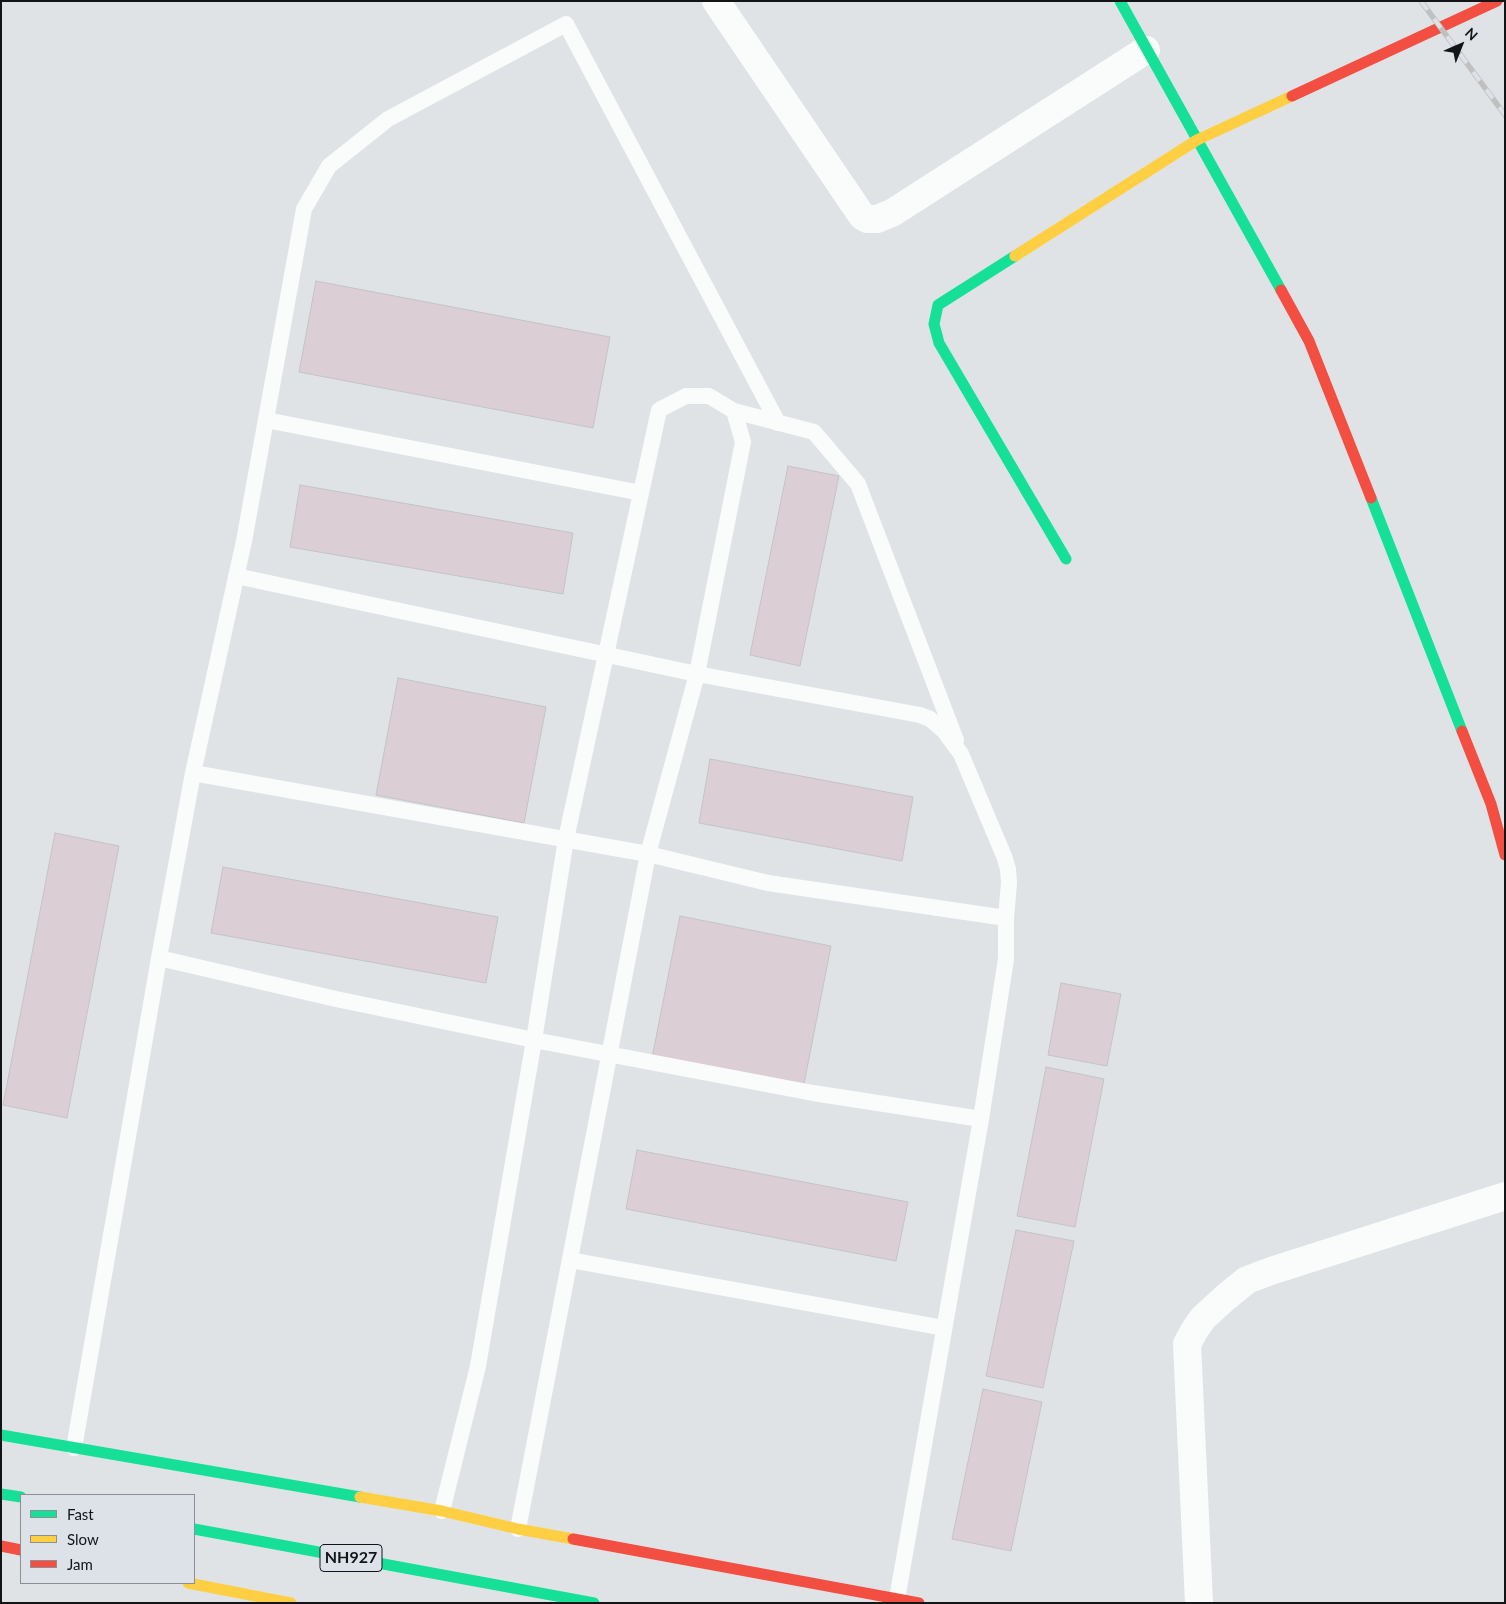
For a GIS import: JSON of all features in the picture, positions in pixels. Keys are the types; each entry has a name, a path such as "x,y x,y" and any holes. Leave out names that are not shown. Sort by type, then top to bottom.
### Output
{"main road":[{"path":"1120,1 1309,341 1492,804 1505,855"},
{"path":"1066,558 939,343 934,324 939,303 1197,140 1497,1"},
{"path":"1,1435 442,1512 518,1529 919,1603"},
{"path":"1,1494 20,1497"},
{"name":"NH927","path":"195,1529 594,1603"},
{"path":"1,1546 20,1550"},
{"path":"193,1584 291,1603"}],"street":[{"path":"716,1 862,216 867,219 877,219 892,213 1146,50"},
{"path":"1199,1603 1187,1344 1203,1318 1247,1280 1505,1196"}],"lane":[{"path":"74,1448 193,773 236,576 304,209 329,166 388,118 566,24 778,423"},
{"path":"442,1512 478,1366 534,1040 566,839 659,410 686,396 709,396 734,411 814,432 858,484 961,754 1008,869 1010,883 1006,918 1006,960 981,1119 896,1599"},
{"path":"518,1529 648,854 697,674 743,442 734,411"},
{"path":"266,420 641,493"},
{"path":"236,576 697,674 920,715 933,721 944,731 961,754"},
{"path":"193,773 648,854 768,883 1006,918"},
{"path":"159,958 534,1040 812,1093 981,1119"},
{"path":"570,1260 944,1328"}],"building":[{"path":"316,281 610,337 593,428 299,372"},
{"path":"788,466 839,476 800,666 750,655"},
{"path":"300,485 573,533 563,594 290,547"},
{"path":"398,678 546,707 524,823 376,795"},
{"path":"710,759 913,797 902,861 699,823"},
{"path":"55,833 119,846 67,1118 3,1105"},
{"path":"223,867 498,917 486,983 211,933"},
{"path":"680,916 831,946 803,1089 652,1058"},
{"path":"1061,983 1121,994 1107,1066 1048,1055"},
{"path":"1046,1067 1104,1079 1075,1227 1017,1216"},
{"path":"637,1150 908,1202 896,1261 626,1209"},
{"path":"1016,1230 1074,1241 1043,1388 986,1376"},
{"path":"983,1389 1042,1402 1011,1551 952,1539"}],"railway":[{"path":"1421,1 1505,115"}],"traffic: fast":[{"path":"1120,1 1281,290"},
{"path":"1015,256 938,305 934,324 939,343 1066,559"},
{"path":"1371,498 1462,731"},
{"path":"1,1435 360,1497"},
{"path":"1,1494 20,1497"},
{"path":"195,1529 594,1603"}],"traffic: slow":[{"path":"1015,256 1197,140 1292,96"},
{"path":"360,1497 442,1511 518,1529 573,1539"},
{"path":"193,1584 291,1603"}],"traffic: jam":[{"path":"1292,96 1497,1"},
{"path":"1281,290 1309,341 1371,498"},
{"path":"1462,731 1491,804 1505,855"},
{"path":"573,1539 919,1603"},
{"path":"1,1546 20,1550"}]}
